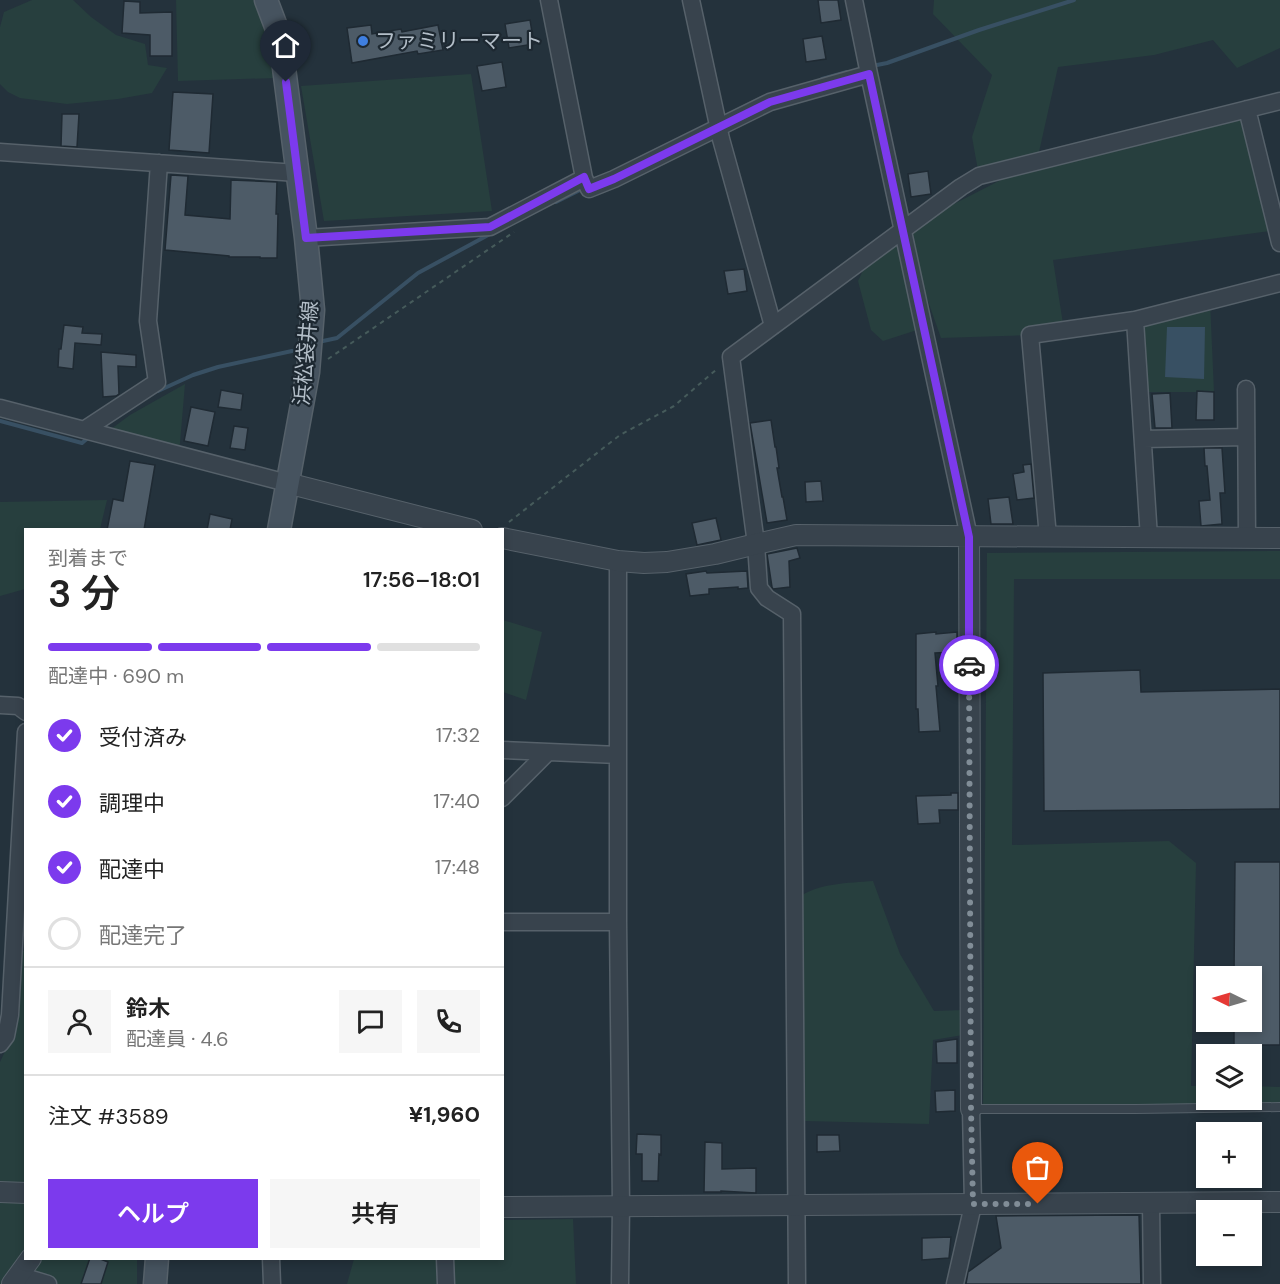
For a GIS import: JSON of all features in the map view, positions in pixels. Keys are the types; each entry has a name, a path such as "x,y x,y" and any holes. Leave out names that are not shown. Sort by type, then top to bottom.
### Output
{"main road":[{"name":"浜松袋井線","path":"266,0 280,38 313,310 308,372 279,528"},
{"path":"154,1284 157,1260"}],"street":[{"path":"549,0 586,182"},
{"path":"691,0 717,122 773,327"},
{"path":"854,0 969,537 973,1204 954,1284"},
{"path":"306,238 490,227 586,182 614,179 717,122 770,102 869,74"},
{"path":"797,1284 792,614 767,598 759,588 756,544 731,357 960,187 979,176 1280,100"},
{"path":"1247,109 1280,243"},
{"path":"0,152 297,172"},
{"path":"84,430 157,382 148,321 159,163"},
{"path":"1048,537 1030,335 1135,320 1280,283"},
{"path":"1135,320 1149,538"},
{"path":"1246,389 1247,538"},
{"path":"0,408 465,528"},
{"path":"1143,439 1246,437"},
{"path":"506,530 618,561 644,563 667,562 715,554 796,536 1280,538"},
{"path":"618,561 620,1284"},
{"path":"0,705 18,706 24,710"},
{"path":"504,750 618,755"},
{"path":"504,796 548,752"},
{"path":"0,1044 6,1035 20,948 24,804"},
{"path":"504,922 618,922"},
{"path":"0,1192 24,1193"},
{"path":"504,1207 1280,1202"},
{"path":"1151,1203 1152,1284"},
{"path":"30,1260 15,1280 48,1284"},
{"path":"271,1260 272,1284"},
{"path":"445,1260 446,1284"}],"lane":[{"path":"971,1109 1280,1107"}],"path":[{"path":"308,372 519,230"},
{"path":"506,530 620,435 674,406 731,357"}],"green space":[{"path":"32,0 73,0 91,17 116,35 145,44 148,65 167,68 152,93 67,104 20,98 8,92 0,84 0,27 4,12"},
{"path":"176,0 254,0 268,29 275,78 178,81"},
{"path":"934,0 1280,0 1280,48 1237,68 1213,40 1154,55 1058,67 1037,161 1247,109 1277,230 1053,260 1064,330 1030,335 941,338 903,230 1034,163 979,176 972,137 992,75 933,14"},
{"path":"471,74 492,211 324,221 301,86"},
{"path":"900,241 917,330 883,341 871,330 858,281 871,254"},
{"path":"1210,301 1214,392 1140,392 1135,320"},
{"path":"185,384 179,455 103,435 130,415"},
{"path":"107,500 100,528 24,528 24,589 0,596 0,502"},
{"path":"1280,551 1280,579 1014,579 1012,845 1169,841 1196,863 1191,1086 1196,1086 1196,1110 1262,1110 1262,1086 1280,1087 1280,1110 983,1111 987,553"},
{"path":"504,620 542,632 526,700 504,692"},
{"path":"873,881 900,954 934,1011 964,1010 963,1035 933,1040 929,1124 805,1121 795,1112 798,898 815,889 844,883"},
{"path":"20,951 24,951 24,1260 4,1284 0,1284 0,1062 11,1039"},
{"path":"573,1219 576,1284 347,1284 354,1260 504,1260 504,1220"},
{"path":"40,1260 137,1260 137,1284 22,1284"}],"water":[{"path":"1167,327 1205,327 1204,379 1165,377"}],"building":[{"path":"818,0 838,0 841,20 821,23"},
{"path":"124,1 140,2 140,13 172,12 172,56 150,56 150,35 122,33"},
{"path":"530,20 534,44 509,48 505,24"},
{"path":"371,25 372,34 401,29 402,32 438,25 443,50 418,54 417,51 352,63 347,28"},
{"path":"822,36 826,59 806,62 803,39"},
{"path":"502,62 506,87 482,91 477,66"},
{"path":"173,92 213,94 209,153 169,150"},
{"path":"62,114 79,114 77,147 61,146"},
{"path":"928,171 931,194 911,197 908,174"},
{"path":"171,175 188,176 185,215 230,219 231,180 277,182 277,258 229,257 165,250"},
{"path":"744,269 747,291 728,294 724,271"},
{"path":"64,325 83,327 82,333 102,334 101,345 75,343 73,369 58,367"},
{"path":"101,352 136,355 136,367 118,366 119,394 116,396 103,397"},
{"path":"221,390 243,394 241,410 218,407"},
{"path":"1197,391 1214,392 1214,420 1196,420"},
{"path":"1170,393 1172,428 1155,428 1152,394"},
{"path":"191,407 215,412 208,446 184,441"},
{"path":"771,420 787,520 767,523 750,423"},
{"path":"234,426 248,428 245,450 230,448"},
{"path":"1204,448 1222,448 1225,493 1220,493 1222,524 1201,526 1199,501 1210,500"},
{"path":"130,461 155,465 144,528 107,528 113,499 123,501"},
{"path":"1031,464 1034,498 1017,500 1013,474 1024,472 1023,465"},
{"path":"821,481 823,501 806,502 805,482"},
{"path":"1009,497 1013,524 991,524 988,499"},
{"path":"210,514 232,519 230,528 207,528"},
{"path":"716,518 721,540 697,545 692,523"},
{"path":"797,548 800,558 789,561 790,587 773,589 767,554"},
{"path":"706,571 707,573 747,571 748,588 709,589 709,594 690,596 686,574"},
{"path":"936,632 936,634 957,632 957,652 935,653 940,731 919,732 918,709 916,709 916,634"},
{"path":"1140,670 1141,692 1280,689 1280,809 1044,811 1043,673"},
{"path":"951,793 958,793 958,810 939,810 940,823 918,824 916,796 951,795"},
{"path":"1235,862 1280,862 1280,1045 1234,1044 1234,1032 1262,1032 1262,966 1234,966"},
{"path":"957,1039 957,1063 937,1063 936,1042"},
{"path":"955,1090 955,1111 936,1112 935,1091"},
{"path":"637,1134 661,1135 658,1181 642,1181 642,1154 636,1154"},
{"path":"817,1135 839,1135 840,1151 817,1152"},
{"path":"705,1142 722,1143 722,1169 756,1168 756,1193 704,1192"},
{"path":"1139,1215 1141,1284 966,1284 968,1272 1001,1248 996,1216"},
{"path":"951,1237 949,1258 922,1260 922,1238"},
{"path":"89,1260 108,1262 101,1284 81,1284"}],"waterway":[{"path":"872,66 887,63 979,30 1074,0"},
{"path":"822,79 847,72"},
{"path":"556,202 584,188"},
{"path":"323,341 337,338 418,273 490,234"},
{"path":"158,391 193,375 218,367 292,351"},
{"path":"0,421 82,443 90,436"}],"way so far":[{"path":"969,665 973,1204 1038,1204"}],"place":[{"name":"ファミリーマート","path":"363,41"}],"route":[{"path":"286,82 306,238 490,227 584,177 589,189 614,179 770,102 869,74 969,537 969,665"}]}
